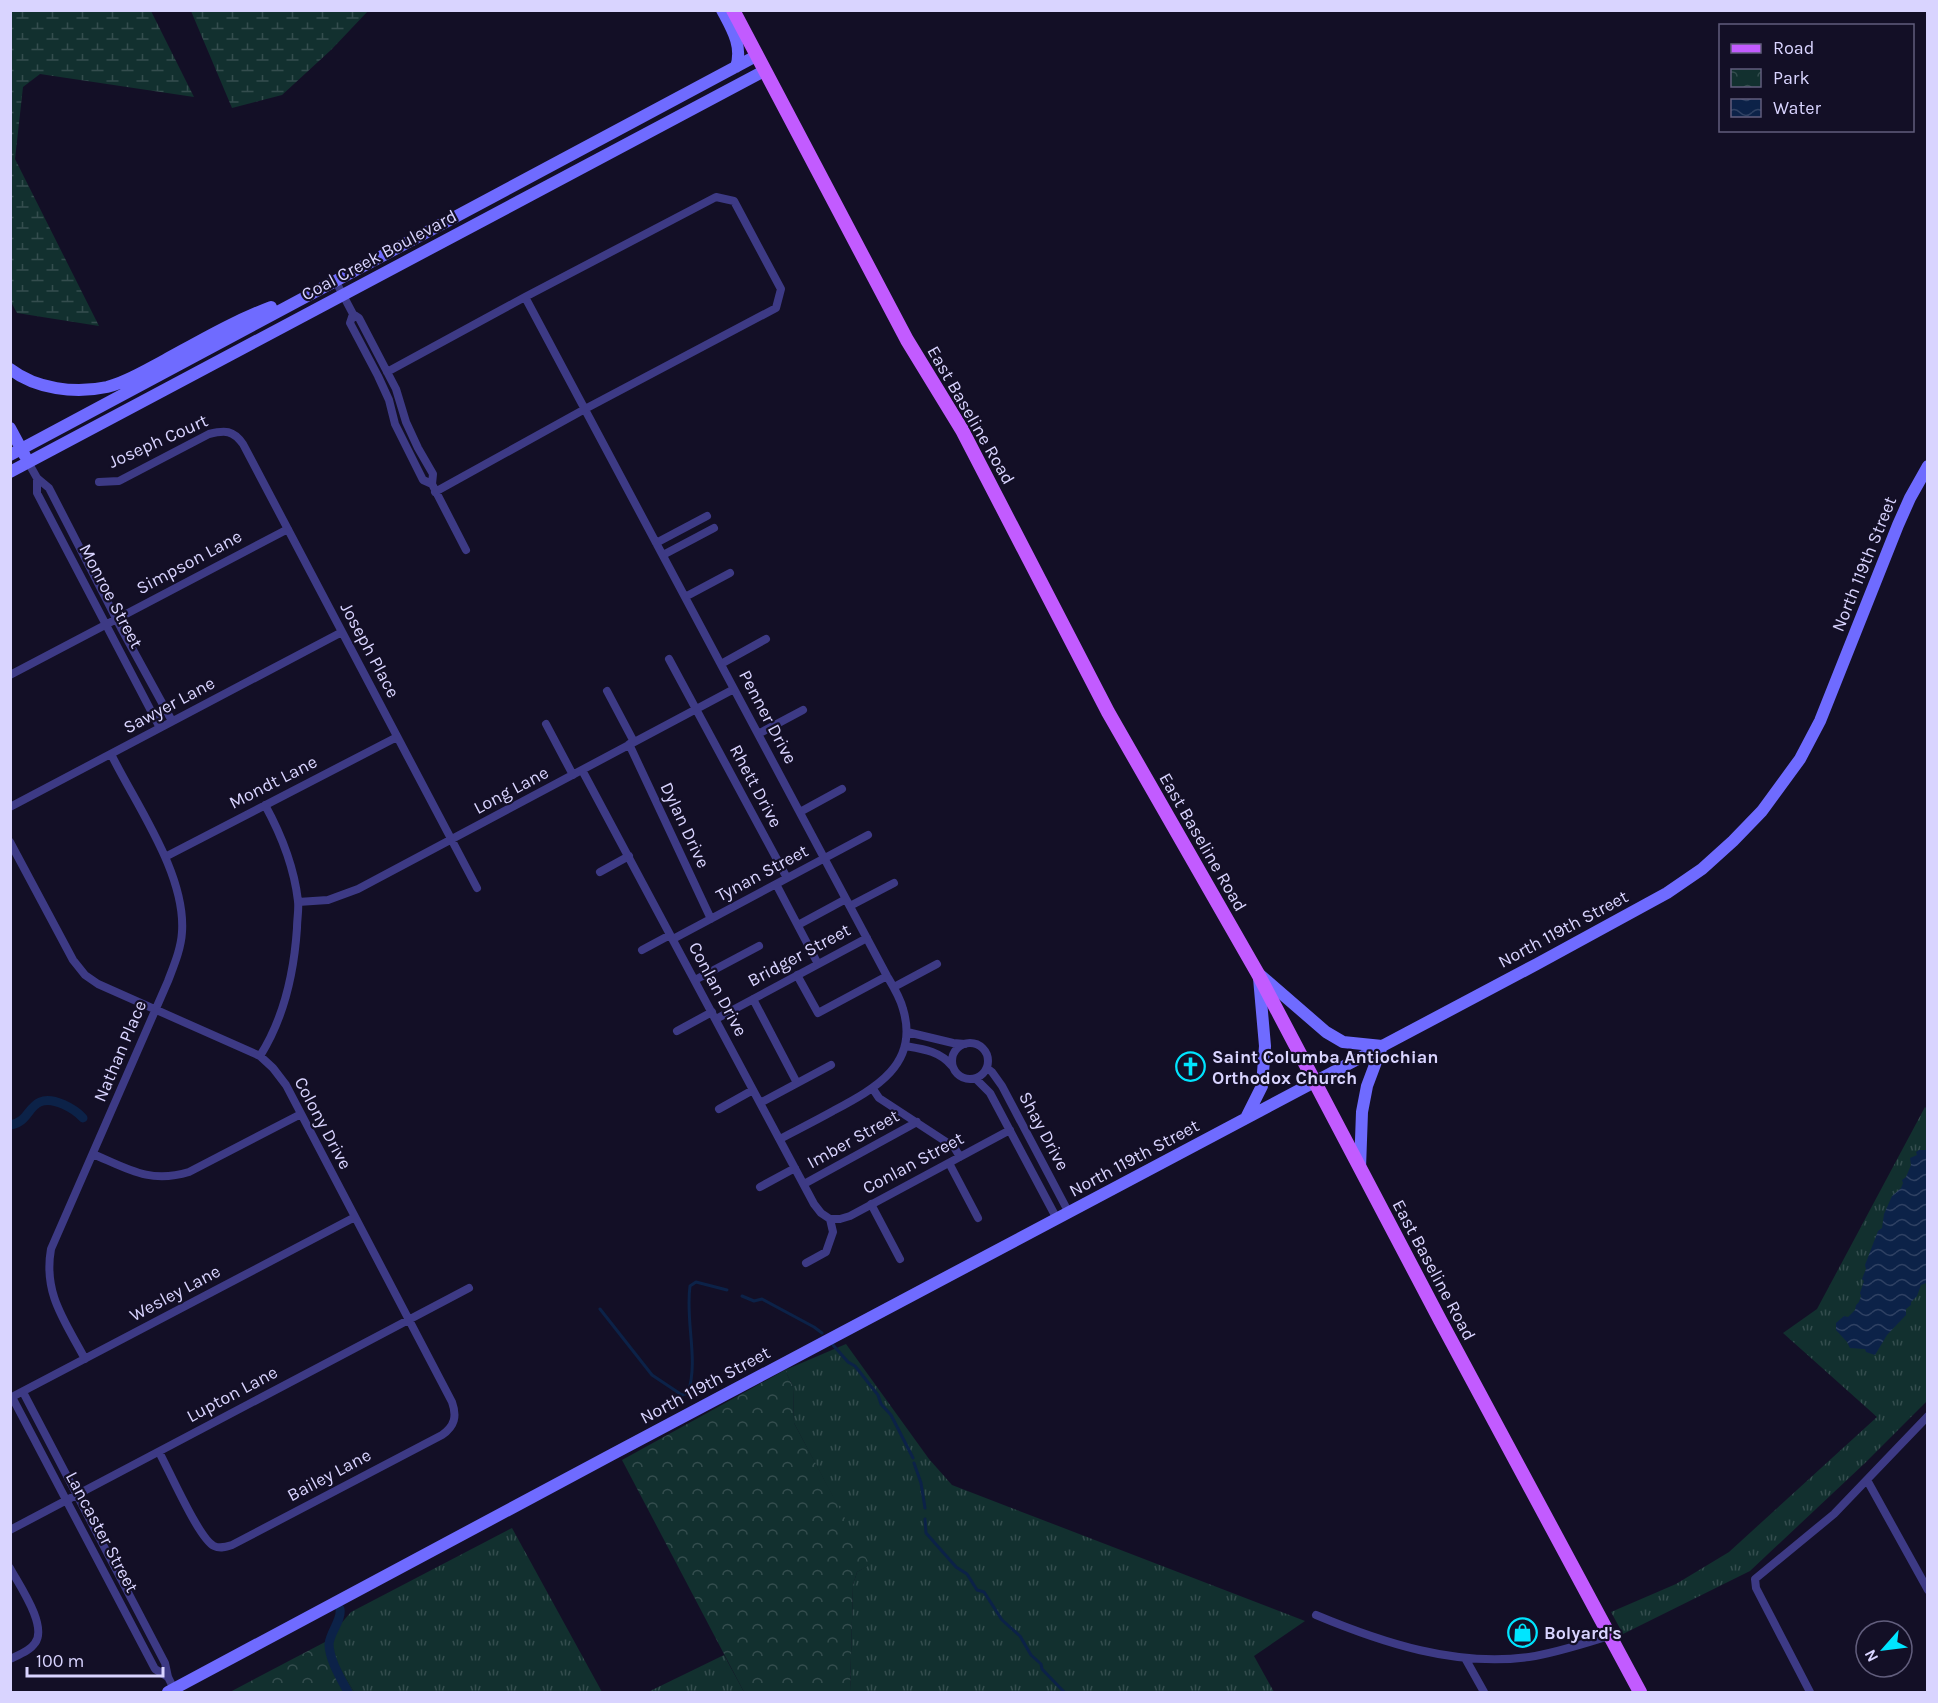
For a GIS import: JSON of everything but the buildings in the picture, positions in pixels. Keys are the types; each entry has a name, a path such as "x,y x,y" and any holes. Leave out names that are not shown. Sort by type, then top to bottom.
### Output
{"main road":[{"path":"722,10 738,43 739,53 736,67"},
{"name":"East Baseline Road","path":"733,10 907,340 967,440 1075,651 1258,974 1640,1692"},
{"name":"Coal Creek Boulevard","path":"16,452 756,56"},
{"name":"Coal Creek Boulevard","path":"10,472 764,71"},
{"path":"10,369 40,384 60,388 85,390 107,387 129,379 249,316 320,288"},
{"name":"Monroe Street","path":"10,428 16,452 28,462"},
{"name":"North 119th Street","path":"171,1691 601,1460 1315,1082 1667,893 1702,869 1762,811 1800,759 1820,722 1898,525 1928,466"},
{"path":"1258,974 1326,1032 1343,1042 1382,1046 1367,1086 1362,1112 1360,1168"},
{"path":"1245,1119 1262,1086 1265,1046 1258,974"}],"street":[{"path":"387,372 716,197 734,201 781,289 776,308 434,488"},
{"path":"335,280 352,314 359,318 396,389 406,422 433,474 434,488 466,550"},
{"name":"Penner Drive","path":"525,297 894,987 903,1009 907,1032 905,1046"},
{"path":"352,314 350,323 385,392 395,424 423,480 434,488"},
{"name":"Joseph Court","path":"99,482 119,481 209,434 222,431 231,432"},
{"name":"Joseph Place","path":"231,432 243,444 477,888"},
{"name":"Monroe Street","path":"28,462 37,478 49,488 172,721"},
{"name":"Monroe Street","path":"37,478 37,493 160,728"},
{"path":"656,543 707,516"},
{"path":"663,555 714,528"},
{"name":"Simpson Lane","path":"10,675 288,529"},
{"path":"685,597 730,573"},
{"name":"Sawyer Lane","path":"10,807 342,632"},
{"path":"721,664 766,639"},
{"name":"Rhett Drive","path":"669,659 786,878"},
{"name":"Long Lane","path":"298,902 328,900 358,889 734,689"},
{"name":"Dylan Drive","path":"607,691 711,919"},
{"path":"758,734 803,710"},
{"path":"546,724 573,775"},
{"name":"Mondt Lane","path":"165,857 397,737"},
{"name":"Nathan Place","path":"85,1359 52,1294 49,1264 51,1249 178,957 182,932 181,906 175,882 165,857 111,754"},
{"name":"Conlan Drive","path":"582,770 814,1204 830,1219"},
{"path":"800,812 843,789"},
{"path":"260,1056 271,1035 291,980 298,902 291,864 282,837 265,805"},
{"name":"Tynan Street","path":"642,950 711,919 868,835"},
{"name":"Colony Drive","path":"10,842 73,960 85,975 98,984 260,1056 273,1068 286,1085 452,1402 455,1411 454,1422"},
{"path":"600,873 629,856"},
{"path":"798,926 894,883"},
{"path":"776,884 818,964"},
{"name":"Bridger Street","path":"677,1031 753,999 867,938"},
{"path":"695,980 759,946"},
{"path":"894,987 937,964"},
{"path":"797,975 818,1013 887,975"},
{"path":"753,999 797,1083"},
{"name":"Shay Drive","path":"907,1032 953,1043 976,1044 985,1051 987,1068 1002,1086 1069,1213"},
{"path":"952,1066 953,1055 960,1046 965,1044"},
{"path":"780,1139 873,1089 890,1074 905,1046"},
{"name":"Shay Drive","path":"905,1046 933,1051 946,1058 959,1076 970,1080 976,1079 990,1093 1057,1219"},
{"path":"760,1102 831,1065"},
{"path":"976,1079 987,1068"},
{"path":"873,1089 879,1098 954,1147 960,1157"},
{"path":"718,1108 753,1090"},
{"path":"93,1154 141,1174 161,1178 175,1176 189,1172 300,1114"},
{"name":"Imber Street","path":"804,1184 917,1122"},
{"name":"Conlan Street","path":"830,1219 850,1216 1010,1130"},
{"path":"949,1163 978,1218"},
{"path":"760,1187 795,1168"},
{"path":"871,1204 900,1260"},
{"name":"Wesley Lane","path":"11,1398 355,1217"},
{"path":"806,1263 826,1252 832,1232 830,1219"},
{"name":"Lupton Lane","path":"10,1530 470,1288"},
{"name":"Lancaster Street","path":"23,1392 165,1663 171,1691"},
{"name":"Lancaster Street","path":"11,1398 155,1669 168,1677"},
{"path":"1810,1692 1756,1588 1755,1579 1834,1514 1928,1416"},
{"name":"Bailey Lane","path":"159,1452 202,1533 214,1546 222,1548 243,1540 442,1435 454,1422"},
{"path":"1867,1480 1928,1590"},
{"path":"10,1568 37,1618 39,1627 39,1636 35,1644 10,1659"},
{"path":"1316,1615 1412,1648 1465,1658 1531,1657 1609,1636"},
{"path":"1465,1658 1484,1692"}],"green space":[{"path":"11,10 151,11 194,97 40,74 23,87 15,159 99,326 17,313 11,302"},
{"path":"191,11 368,11 332,49 282,95 232,108"},
{"path":"1925,1107 1928,1110 1927,1401 1750,1571 1623,1634 1611,1612 1676,1584 1729,1552 1877,1417 1783,1333 1817,1309"},
{"path":"846,1344 929,1459 952,1485 1305,1621 1254,1656 1274,1692 850,1692 853,1585 857,1572 869,1565 794,1423 793,1387 785,1370"},
{"path":"785,1370 793,1387 794,1423 870,1565 857,1572 853,1585 850,1692 744,1692 622,1460"},
{"path":"512,1528 602,1692 354,1692 325,1642 351,1612"},
{"path":"325,1642 354,1692 230,1692"},
{"path":"724,1655 744,1692 648,1692"}],"water":[{"path":"1927,1150 1926,1283 1921,1285 1917,1296 1906,1309 1906,1315 1887,1335 1875,1355 1866,1352 1865,1349 1850,1348 1836,1330 1836,1323 1844,1316 1848,1317 1859,1302 1865,1265 1878,1231 1882,1228 1884,1214 1892,1196 1901,1188 1902,1180 1906,1177 1911,1165 1910,1158 1917,1155 1916,1152"}],"waterway":[{"path":"10,1125 20,1121 32,1108 45,1101 63,1104 83,1118"},
{"path":"600,1309 652,1375 682,1395 688,1393 692,1367 690,1286 696,1282 727,1290"},
{"path":"742,1296 754,1301 762,1299 822,1333"},
{"path":"833,1345 848,1362 855,1366 878,1395 913,1458"},
{"path":"914,1463 921,1483 925,1508"},
{"path":"925,1519 926,1533 956,1567 967,1574 977,1590 984,1592 1002,1620 1020,1636 1031,1655 1064,1692"},
{"path":"340,1609 329,1644 336,1669 348,1692"}],"place":[{"name":"Saint Columba Antiochian Orthodox Church","path":"1191,1067"},
{"name":"Bolyard's","path":"1523,1633"}]}
